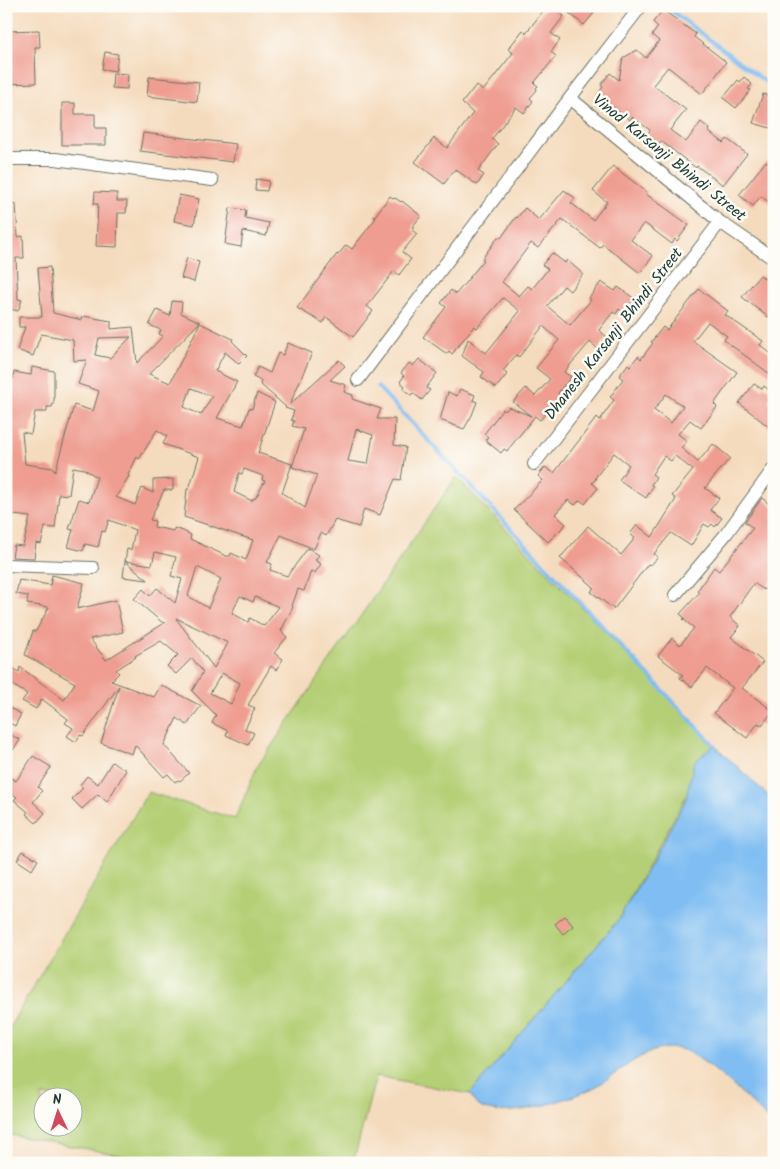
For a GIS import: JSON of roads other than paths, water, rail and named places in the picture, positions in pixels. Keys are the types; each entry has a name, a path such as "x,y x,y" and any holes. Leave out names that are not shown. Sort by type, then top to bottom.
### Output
{"street":[{"path":"358,380 641,6"},
{"name":"Vinod Karsanji Bhindi Street","path":"570,98 720,222 774,259"},
{"path":"6,160 55,159 212,180"},
{"name":"Dhanesh Karsanji Bhindi Street","path":"534,464 720,222"},
{"path":"675,596 726,534 774,468"},
{"path":"6,565 93,568"}],"water":[{"path":"714,745 774,801 774,1125 729,1082 702,1060 680,1049 668,1048 646,1054 595,1087 553,1103 517,1111 486,1110 476,1104 470,1094 619,919 685,801 694,762"}],"waterway":[{"path":"665,6 774,88"},
{"path":"378,387 714,745"}]}
